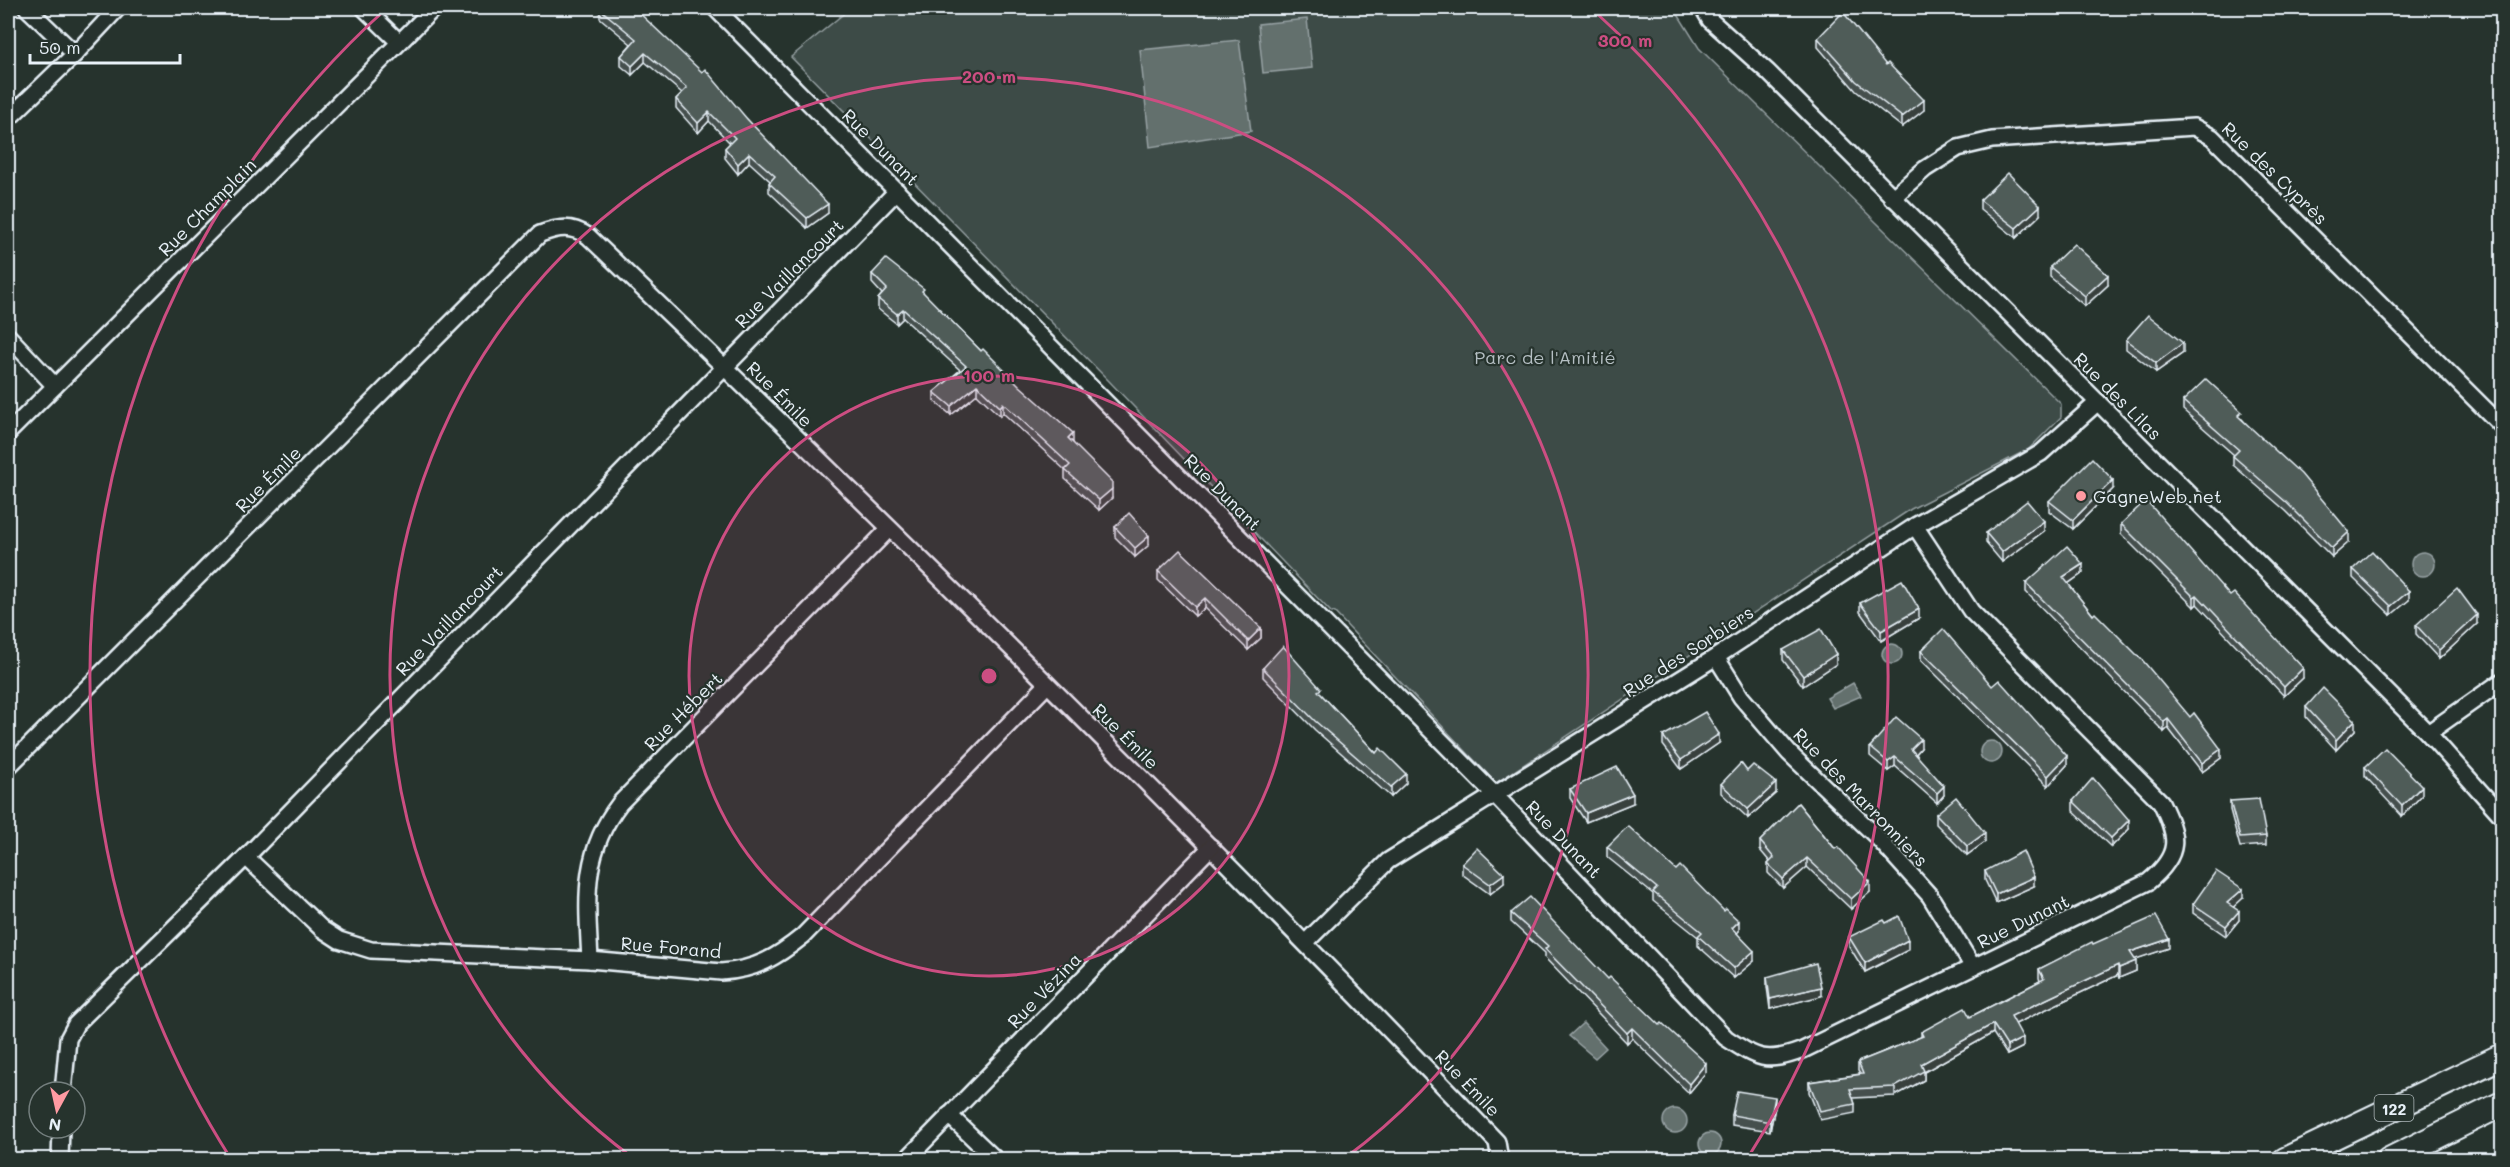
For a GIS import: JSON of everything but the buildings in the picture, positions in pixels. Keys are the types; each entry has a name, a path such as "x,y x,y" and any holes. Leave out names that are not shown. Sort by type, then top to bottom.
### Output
{"main road":[{"name":"122","path":"2285,1160 2502,1056"},
{"name":"122","path":"2389,1160 2502,1104"}],"street":[{"path":"27,8 75,54"},
{"path":"8,119 75,54 118,8"},
{"path":"364,8 399,42"},
{"name":"Rue Champlain","path":"8,433 434,8"},
{"name":"Rue Dunant","path":"715,8 1495,795 1726,1038 1755,1057 1773,1059 1803,1050 2148,882 2162,871 2173,851 2173,824 2161,801 1971,611 1915,526"},
{"name":"Rue des Lilas","path":"1703,8 1710,20 1768,72 2428,733 2502,816"},
{"name":"Rue des Cyprès","path":"1892,198 1925,169 1958,148 1992,140 2194,127 2212,137 2502,426"},
{"name":"Rue Vaillancourt","path":"64,1080 68,1039 76,1024 246,857 897,191"},
{"name":"Rue Émile","path":"8,767 540,234 559,226 577,229 588,236 724,366 1306,942 1497,1142 1500,1160"},
{"path":"8,336 55,386"},
{"name":"Rue des Sorbiers","path":"1306,942 1388,861 1716,657 1915,526 2041,453 2098,402"},
{"name":"Rue Hébert","path":"590,960 587,878 593,852 609,817 620,803 889,529"},
{"name":"Rue des Marronniers","path":"1716,657 1742,697 1789,753 1876,836 1930,896 1973,967"},
{"path":"2428,733 2502,681"},
{"name":"Rue Forand","path":"246,857 322,929 339,940 353,945 386,951 590,960 721,972 739,971 777,957 803,936 1047,685"},
{"name":"Rue Vézina","path":"906,1160 1210,847"},
{"path":"949,1115 996,1160"},
{"path":"60,1160 61,1140"}],"green space":[{"name":"Parc de l'Amitié","path":"878,8 1674,8 1699,48 2061,404 2061,417 2029,449 1911,509 1496,783 1334,612 1332,613 1109,381 791,57 847,11"}],"shaded area":[{"path":"1307,19 1312,68 1263,73 1258,24"},
{"path":"1239,40 1251,131 1150,147 1140,50"},
{"path":"2423,552 2431,556 2435,564 2431,572 2423,576 2415,572 2411,564 2415,556"},
{"path":"1888,644 1896,644 1902,650 1902,658 1896,664 1888,664 1882,658 1882,650"},
{"path":"1853,683 1861,696 1833,708 1827,698"},
{"path":"1991,741 2001,748 2002,752 1995,762 1991,763 1981,756 1980,752 1987,742"},
{"path":"1583,1023 1606,1048 1595,1058 1569,1036"},
{"path":"1675,1109 1680,1110 1686,1116 1686,1126 1680,1132 1675,1133 1670,1132 1664,1126 1663,1121 1664,1116 1670,1110"},
{"path":"1710,1133 1718,1136 1721,1144 1718,1152 1710,1155 1702,1152 1699,1144 1702,1136"}],"place":[{"name":"GagneWeb.net","path":"2081,496"}]}
